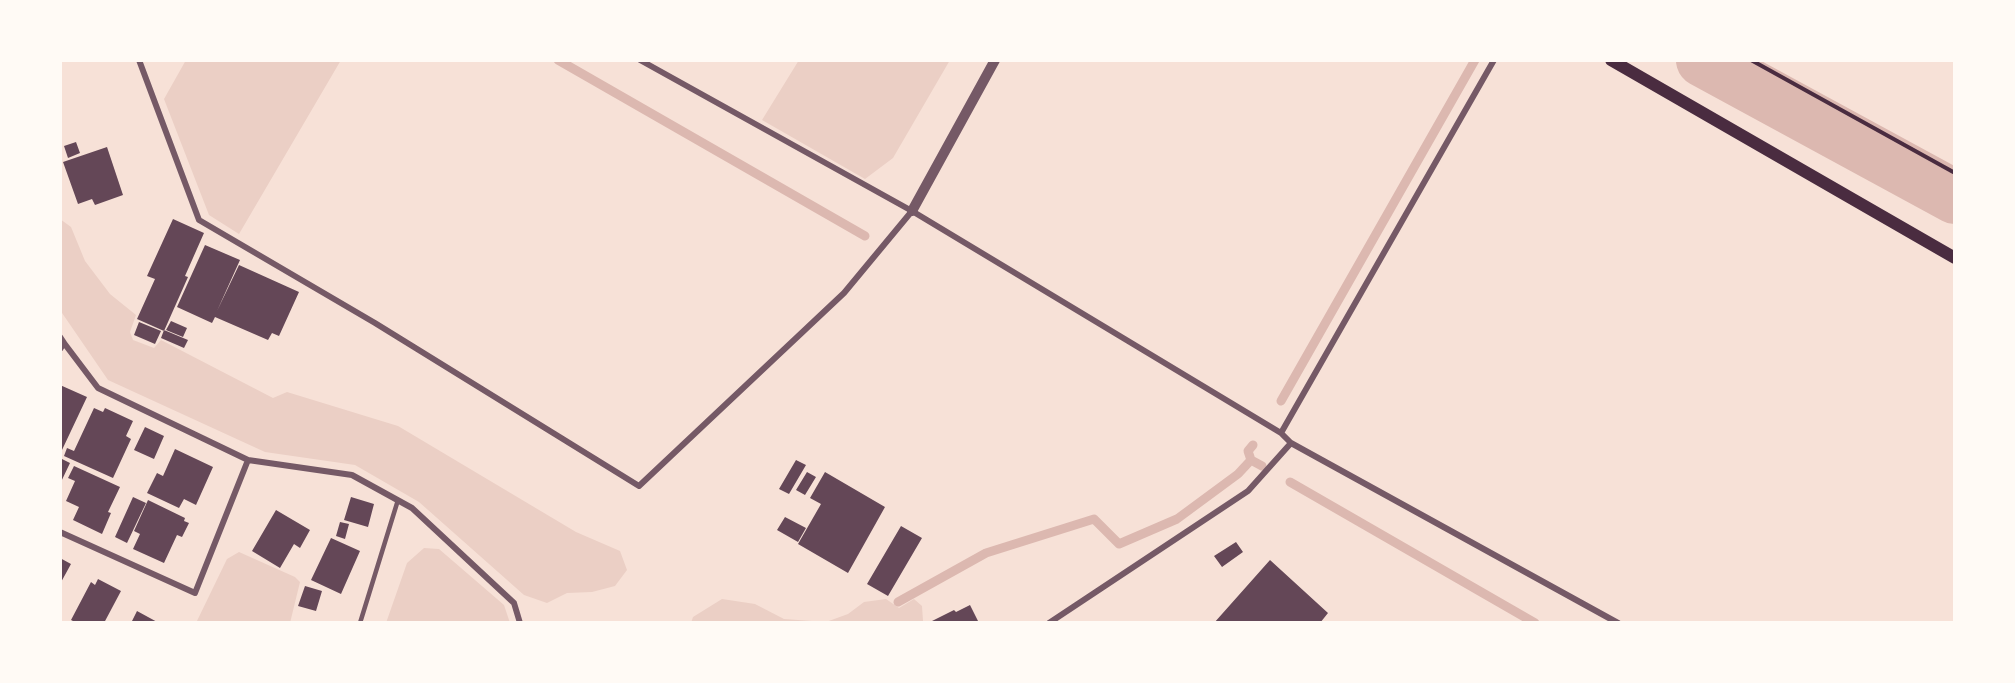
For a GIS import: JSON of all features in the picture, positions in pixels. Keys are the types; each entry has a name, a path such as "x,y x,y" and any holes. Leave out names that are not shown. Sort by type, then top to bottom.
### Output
{"main road":[{"path":"1611,60 1955,258"}],"street":[{"path":"139,60 199,220 375,323 639,486 844,293 912,211 995,60"},
{"path":"640,60 912,211 1281,433 1291,443 1618,623"},
{"path":"1281,433 1494,60"},
{"path":"61,343 98,388 248,460 352,475 412,508 514,603 520,623"},
{"path":"1049,623 1248,491 1291,443"},
{"path":"60,532 195,593 248,460"}],"lane":[{"path":"360,623 398,500"}],"path":[{"path":"1751,60 1955,173"}],"shaded area":[{"path":"186,60 341,60 239,234 209,215 164,99"},
{"path":"799,60 950,60 893,158 865,179 762,120"},
{"path":"60,219 71,227 85,261 110,294 136,315 130,332 133,340 154,348 161,340 273,398 287,392 398,426 576,532 620,551 627,570 615,586 592,592 567,593 547,603 524,595 419,502 355,465 265,452 108,380 60,310"},
{"path":"424,548 439,549 504,605 510,623 386,623 407,563"},
{"path":"239,552 295,577 300,582 290,623 196,623 227,559"},
{"path":"722,599 755,604 784,619 826,622 848,614 864,602 886,599 899,608 914,599 922,606 923,621 921,623 691,623 693,617"}],"building":[{"path":"76,142 80,153 68,158 64,146"},
{"path":"107,147 123,195 95,205 92,199 78,204 63,162"},
{"path":"173,219 204,233 185,276 188,277 164,331 137,319 155,279 147,276"},
{"path":"205,245 240,260 217,311 239,265 299,292 279,336 272,333 268,340 215,317 212,323 177,307"},
{"path":"171,321 187,328 183,337 166,330"},
{"path":"139,322 161,331 155,344 134,335"},
{"path":"164,330 188,340 184,348 161,338"},
{"path":"60,385 87,397 62,450 60,449"},
{"path":"94,408 103,412 105,408 133,421 126,436 131,439 113,478 64,456 67,448 74,451"},
{"path":"145,427 164,436 154,459 134,450"},
{"path":"175,449 213,467 196,505 184,499 179,508 147,493 157,473 163,476"},
{"path":"60,458 70,463 60,484"},
{"path":"796,460 806,465 789,494 779,489"},
{"path":"74,466 120,487 108,512 111,513 102,534 73,520 79,507 66,501 75,481 68,478"},
{"path":"807,472 816,477 805,495 796,490"},
{"path":"825,472 885,507 848,573 798,544 821,504 810,498"},
{"path":"133,497 146,503 127,543 115,537"},
{"path":"351,497 374,504 368,527 344,520"},
{"path":"148,500 185,518 184,521 189,523 182,537 177,535 164,563 133,549 140,534 134,531"},
{"path":"276,510 310,530 300,548 294,544 280,568 252,551"},
{"path":"785,517 806,528 798,542 777,530"},
{"path":"340,522 349,524 345,539 336,536"},
{"path":"901,526 922,538 888,596 867,584"},
{"path":"331,538 360,551 341,594 311,580"},
{"path":"1236,542 1243,552 1222,567 1214,556"},
{"path":"60,558 71,564 60,584"},
{"path":"1270,560 1328,613 1320,623 1214,623"},
{"path":"98,579 121,591 104,623 77,623 71,620 91,582 95,585"},
{"path":"305,586 322,591 316,611 298,606"},
{"path":"970,605 979,623 928,623 954,610 956,612"},
{"path":"137,611 159,623 131,623"}],"waterway":[{"path":"558,60 865,236"},
{"path":"1281,401 1475,60"},
{"path":"1703,60 1955,197"},
{"path":"1253,445 1248,451 1251,460 1262,466"},
{"path":"898,602 986,553 1094,519 1119,544 1177,519 1238,474 1251,460"},
{"path":"1290,482 1535,623"}]}
